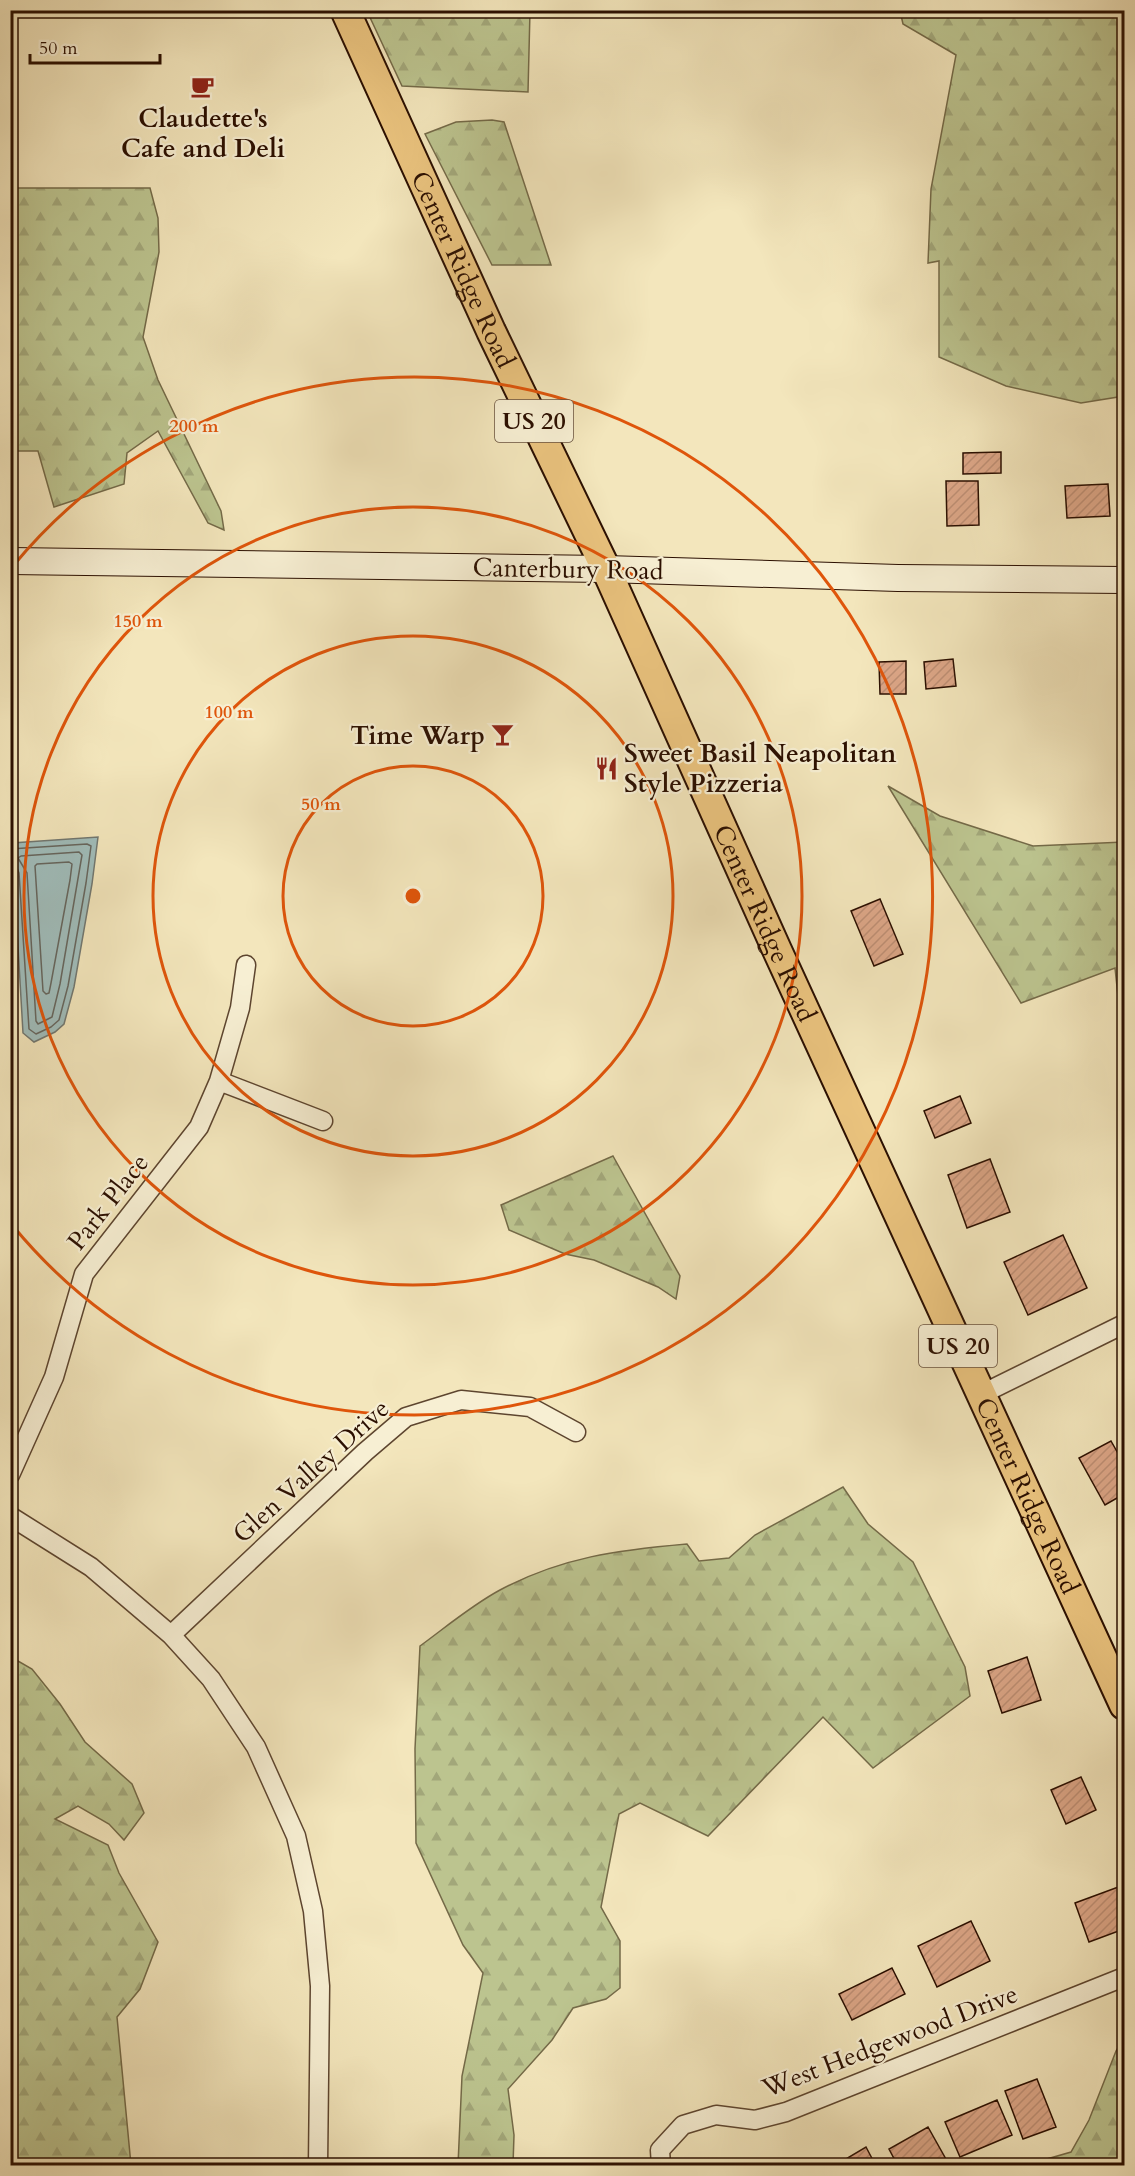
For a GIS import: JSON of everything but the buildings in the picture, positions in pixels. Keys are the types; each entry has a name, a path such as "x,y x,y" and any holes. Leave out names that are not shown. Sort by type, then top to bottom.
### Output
{"main road":[{"name":"Center Ridge Road","path":"345,10 491,331 606,569 683,744 980,1395 1125,1705"}],"street":[{"name":"Canterbury Road","path":"10,561 606,569 898,578 1125,580"},
{"name":"Park Place","path":"10,1475 54,1377 84,1274 199,1127 219,1081 240,1008 246,965"},
{"path":"219,1081 323,1121"},
{"path":"980,1395 1125,1324"},
{"name":"Glen Valley Drive","path":"171,1635 364,1452 406,1417 461,1400 530,1407 576,1432"},
{"path":"10,1516 91,1567 171,1635 211,1679 256,1747 296,1836 313,1911 320,1986 318,2166"},
{"name":"West Hedgewood Drive","path":"661,2166 660,2150 683,2125 716,2115 755,2120 786,2112 1125,1977"}],"green space":[{"path":"367,11 530,11 528,92 402,86"},
{"path":"900,11 1124,11 1124,396 1081,403 1006,386 939,357 939,261 928,263 931,189 956,55 903,24"},
{"path":"492,120 504,122 551,265 492,265 425,134 456,122"},
{"path":"11,188 150,188 158,218 159,252 143,337 158,380 221,511 224,530 208,523 158,431 127,453 124,484 54,507 38,451 11,451"},
{"path":"888,786 940,816 1033,846 1124,842 1124,1053 1115,968 1021,1003"},
{"path":"613,1156 680,1276 676,1299 658,1287 594,1260 565,1254 509,1230 501,1205"},
{"path":"843,1487 868,1524 913,1562 965,1667 970,1696 873,1768 823,1717 708,1836 640,1803 619,1814 601,1907 620,1941 620,1988 606,1999 573,2008 552,2040 508,2089 514,2135 513,2165 458,2165 462,2076 483,1973 463,1945 416,1843 415,1749 420,1646 490,1596 546,1570 614,1552 687,1544 699,1561 729,1558 755,1535"},
{"path":"11,1657 32,1669 60,1704 85,1742 132,1784 144,1813 124,1840 109,1824 78,1806 55,1819 108,1845 119,1873 158,1942 140,1989 117,2017 131,2165 11,2165"},
{"path":"1124,2038 1124,2165 1026,2165 1071,2152 1089,2120 1116,2051"}],"water":[{"path":"98,837 74,987 64,1024 55,1032 34,1042 23,1033 12,843"}],"place":[{"name":"Claudette's Cafe and Deli","path":"203,87"},
{"name":"Time Warp","path":"503,735"},
{"name":"Sweet Basil Neapolitan Style Pizzeria","path":"606,768"}]}
